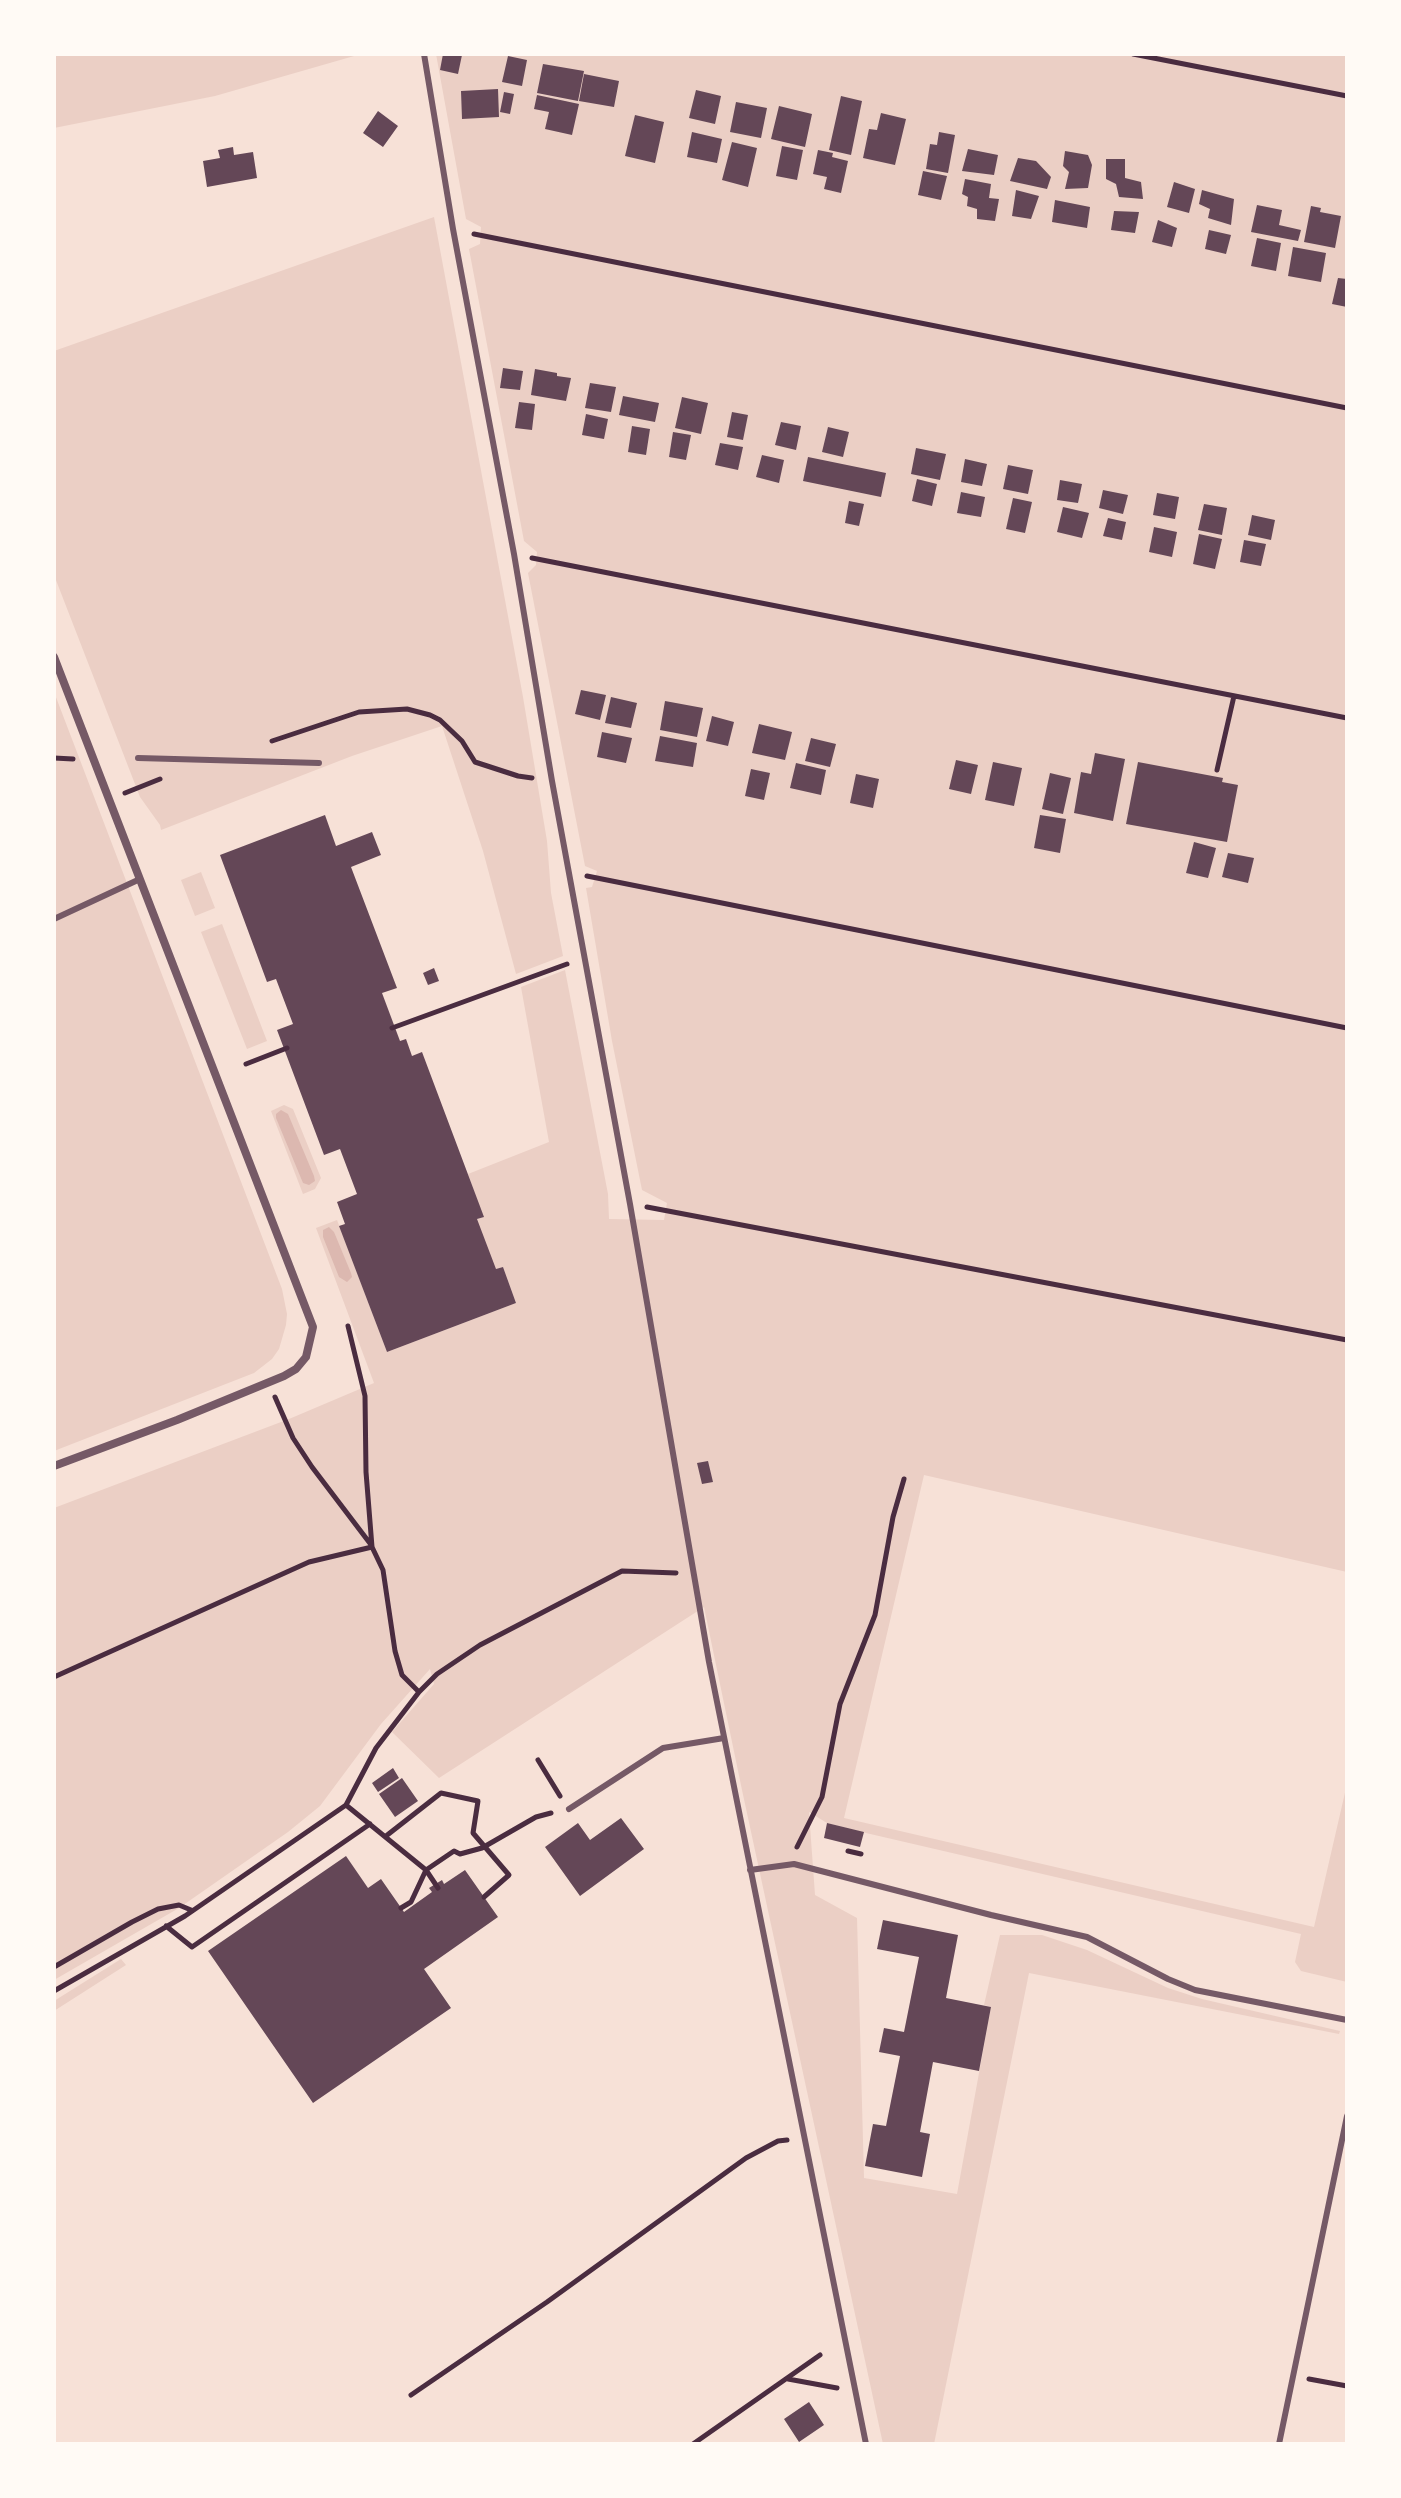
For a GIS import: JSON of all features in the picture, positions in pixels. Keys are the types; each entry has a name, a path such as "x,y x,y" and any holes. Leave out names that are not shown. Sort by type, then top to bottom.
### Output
{"street":[{"path":"54,657 313,1327 306,1357 296,1369 54,1466"}],"lane":[{"path":"424,54 693,1573 866,2444"},
{"path":"138,758 319,763"},
{"path":"54,919 140,879"},
{"path":"569,1809 663,1748 724,1738"},
{"path":"750,1870 794,1864 1087,1937 1195,1990 1347,2020"},
{"path":"1279,2444 1347,2116"}],"path":[{"path":"1133,54 1347,96"},
{"path":"481,236 1347,408"},
{"path":"537,559 1347,718"},
{"path":"1217,770 1234,696"},
{"path":"257,745 359,712 407,709 440,720 462,741 475,762 518,776 552,781"},
{"path":"568,871 1347,1028"},
{"path":"392,1028 586,958"},
{"path":"246,1064 287,1048"},
{"path":"665,1211 1347,1340"},
{"path":"348,1326 365,1396 366,1472 372,1547"},
{"path":"269,1382 293,1438 372,1547 383,1570 395,1651 402,1675 419,1692"},
{"path":"798,1843 822,1797 840,1704 875,1615 893,1517 904,1479"},
{"path":"54,1677 309,1562 372,1547"},
{"path":"54,1991 192,1910 346,1805 376,1748 419,1692 437,1674 480,1645 622,1571 693,1573"},
{"path":"401,1908 411,1902 426,1870 454,1851 460,1854 484,1846 536,1817 569,1809 538,1760"},
{"path":"386,1836 441,1793 478,1801 473,1833 509,1875 484,1897"},
{"path":"346,1805 426,1870 438,1888"},
{"path":"166,1926 192,1947 370,1824"},
{"path":"848,1851 861,1854"},
{"path":"54,1967 158,1909 179,1905 192,1910"},
{"path":"411,2395 547,2302 746,2158 778,2141 805,2138"},
{"path":"693,2444 820,2355"},
{"path":"1293,2376 1347,2386"},
{"path":"787,2379 855,2391"}],"shaded area":[{"path":"54,54 361,54 215,96 54,128"},
{"path":"436,54 1347,54 1347,1572 924,1475 844,1818 1314,1927 1347,1784 1347,1982 1301,1971 1295,1962 1301,1934 866,1833 827,1823 809,1812 815,1895 857,1918 864,2178 957,2194 991,2007 984,2005 1000,1935 1042,1935 1087,1950 1168,1988 1202,1999 1340,2031 1339,2034 1029,1973 934,2444 883,2444 704,1607 439,1778 392,1732 434,1684 430,1669 381,1724 320,1806 179,1908 54,1980 54,1508 289,1419 374,1383 316,1228 337,1220 387,1352 516,1303 503,1267 493,1270 474,1220 483,1217 468,1174 549,1142 521,987 565,970 608,1194 609,1219 664,1220 667,1203 642,1190 612,1041 586,888 592,887 597,871 585,866 528,573 536,565 537,552 524,541 469,249 480,244 481,227 466,219"},
{"path":"434,217 523,697 563,956 516,974 483,851 442,726 352,756 161,830 140,797 54,575 54,351"},
{"path":"54,692 282,1289 287,1314 279,1349 254,1373 54,1451"},
{"path":"201,872 215,908 195,916 181,880"},
{"path":"222,924 267,1041 247,1049 201,932"},
{"path":"284,1105 293,1109 321,1178 315,1189 303,1194 271,1111"},
{"path":"281,1110 288,1114 314,1176 315,1181 309,1185 303,1183 276,1118"},
{"path":"329,1227 351,1273 352,1277 347,1282 339,1277 323,1237 323,1230"},
{"path":"121,1959 126,1965 54,2011 54,2001"}],"building":[{"path":"443,54 462,55 458,74 440,70"},
{"path":"508,56 527,60 522,86 502,82"},
{"path":"543,64 584,71 578,101 537,93"},
{"path":"584,74 619,81 614,107 579,101"},
{"path":"498,89 499,117 462,119 461,91"},
{"path":"696,90 721,96 715,124 689,118"},
{"path":"504,92 514,94 510,114 500,112"},
{"path":"537,95 579,104 572,135 545,129 549,112 534,109"},
{"path":"841,96 862,101 851,155 829,150"},
{"path":"736,102 767,108 761,138 730,132"},
{"path":"779,106 812,114 805,147 771,139"},
{"path":"378,111 398,126 383,147 363,133"},
{"path":"881,113 906,119 895,165 863,158 869,129 877,130"},
{"path":"635,115 664,122 655,163 625,156"},
{"path":"692,132 722,139 717,163 687,157"},
{"path":"939,132 955,135 948,173 926,169 930,144 937,145"},
{"path":"732,142 757,148 748,187 722,180"},
{"path":"782,146 803,150 797,180 776,176"},
{"path":"233,147 234,155 253,152 257,178 207,187 203,161 220,158 218,150"},
{"path":"968,149 998,155 994,175 962,171"},
{"path":"818,150 848,161 841,193 824,189 827,177 813,174"},
{"path":"1065,151 1088,155 1092,165 1088,188 1065,189 1069,172 1063,166"},
{"path":"1018,158 1036,161 1051,177 1047,189 1010,181"},
{"path":"1106,159 1125,159 1125,178 1141,182 1143,199 1119,197 1116,184 1106,179"},
{"path":"923,171 947,176 941,200 918,195"},
{"path":"965,179 991,184 989,198 999,199 995,221 977,219 977,209 967,206 968,197 962,194"},
{"path":"1174,182 1195,189 1189,213 1167,207"},
{"path":"1016,190 1039,196 1031,219 1012,216"},
{"path":"1202,190 1234,199 1231,225 1208,218 1210,209 1199,204"},
{"path":"1055,200 1090,207 1087,228 1052,222"},
{"path":"1257,205 1282,210 1279,225 1301,230 1298,241 1251,232"},
{"path":"1311,206 1321,208 1320,212 1341,216 1335,248 1304,242"},
{"path":"1114,211 1139,212 1135,233 1111,230"},
{"path":"1158,220 1177,228 1172,247 1152,242"},
{"path":"1209,230 1231,235 1226,254 1205,249"},
{"path":"1257,238 1281,243 1276,271 1251,266"},
{"path":"1293,247 1326,253 1321,282 1288,276"},
{"path":"1338,278 1347,279 1347,307 1332,304"},
{"path":"503,368 523,371 520,390 500,388"},
{"path":"535,369 571,378 566,401 531,395"},
{"path":"590,383 616,387 611,412 585,408"},
{"path":"623,396 659,403 655,422 619,415"},
{"path":"682,397 708,403 701,434 675,428"},
{"path":"519,402 535,404 532,430 515,428"},
{"path":"732,412 748,415 743,440 727,437"},
{"path":"586,414 608,419 604,439 582,435"},
{"path":"781,422 801,426 796,450 775,445"},
{"path":"632,426 650,429 646,455 628,452"},
{"path":"828,427 849,432 843,457 822,452"},
{"path":"673,432 691,435 686,460 669,457"},
{"path":"720,443 743,447 738,470 715,465"},
{"path":"916,448 946,454 940,480 911,474"},
{"path":"762,455 784,460 779,483 756,477"},
{"path":"808,457 886,473 881,497 803,481"},
{"path":"965,459 987,464 982,486 961,482"},
{"path":"1008,465 1033,470 1028,494 1003,489"},
{"path":"917,479 937,484 932,506 912,501"},
{"path":"1060,480 1082,484 1078,503 1057,500"},
{"path":"1103,490 1128,495 1123,514 1099,508"},
{"path":"961,492 985,497 981,517 957,513"},
{"path":"1157,493 1179,497 1175,519 1153,515"},
{"path":"1013,498 1032,502 1025,533 1006,529"},
{"path":"849,501 864,504 859,526 845,523"},
{"path":"1204,504 1227,508 1222,535 1198,530"},
{"path":"1063,507 1089,513 1082,538 1057,532"},
{"path":"1252,515 1275,520 1271,540 1248,535"},
{"path":"1108,518 1126,522 1122,540 1103,536"},
{"path":"1154,527 1177,532 1172,557 1149,552"},
{"path":"1199,534 1222,539 1215,569 1193,564"},
{"path":"1244,540 1266,544 1261,566 1240,562"},
{"path":"581,690 606,695 600,720 575,714"},
{"path":"611,697 637,703 631,728 605,723"},
{"path":"665,701 703,708 697,737 660,730"},
{"path":"712,716 734,722 728,746 706,741"},
{"path":"759,724 792,732 785,760 752,753"},
{"path":"602,732 632,738 626,763 597,757"},
{"path":"660,736 697,743 693,767 655,761"},
{"path":"811,738 836,744 830,767 805,761"},
{"path":"1095,753 1125,759 1113,821 1074,813 1081,772 1091,774"},
{"path":"956,760 978,765 971,794 949,789"},
{"path":"993,762 1022,768 1014,806 985,800"},
{"path":"1138,762 1223,778 1222,782 1238,785 1227,842 1126,824"},
{"path":"796,763 826,770 821,795 790,788"},
{"path":"751,769 770,773 764,800 745,796"},
{"path":"1050,773 1071,778 1063,814 1042,809"},
{"path":"856,774 879,779 873,808 850,803"},
{"path":"325,815 336,846 372,832 381,855 351,867 397,988 382,993 400,1041 406,1039 412,1056 422,1052 484,1217 477,1219 496,1269 503,1267 516,1303 387,1352 339,1226 345,1224 337,1202 357,1194 340,1149 324,1155 277,1030 293,1024 276,979 267,982 220,855"},
{"path":"1040,815 1066,819 1060,853 1034,848"},
{"path":"1194,842 1216,848 1208,878 1186,873"},
{"path":"1228,853 1254,858 1248,883 1222,877"},
{"path":"434,968 439,981 428,985 423,973"},
{"path":"708,1461 713,1482 702,1484 697,1463"},
{"path":"393,1768 399,1778 378,1792 372,1783"},
{"path":"402,1778 418,1801 395,1817 379,1794"},
{"path":"621,1818 644,1849 580,1896 545,1847 578,1823 590,1840"},
{"path":"827,1823 864,1832 860,1847 824,1838"},
{"path":"346,1856 368,1888 381,1879 404,1912 432,1892 429,1888 442,1880 444,1884 465,1870 498,1917 424,1969 451,2008 313,2103 208,1951"},
{"path":"883,1920 958,1935 946,1998 991,2007 979,2071 933,2062 920,2132 930,2134 922,2177 865,2166 873,2124 886,2126 900,2056 879,2052 884,2028 904,2032 919,1957 877,1949"},
{"path":"809,2402 824,2425 799,2442 784,2419"}]}
